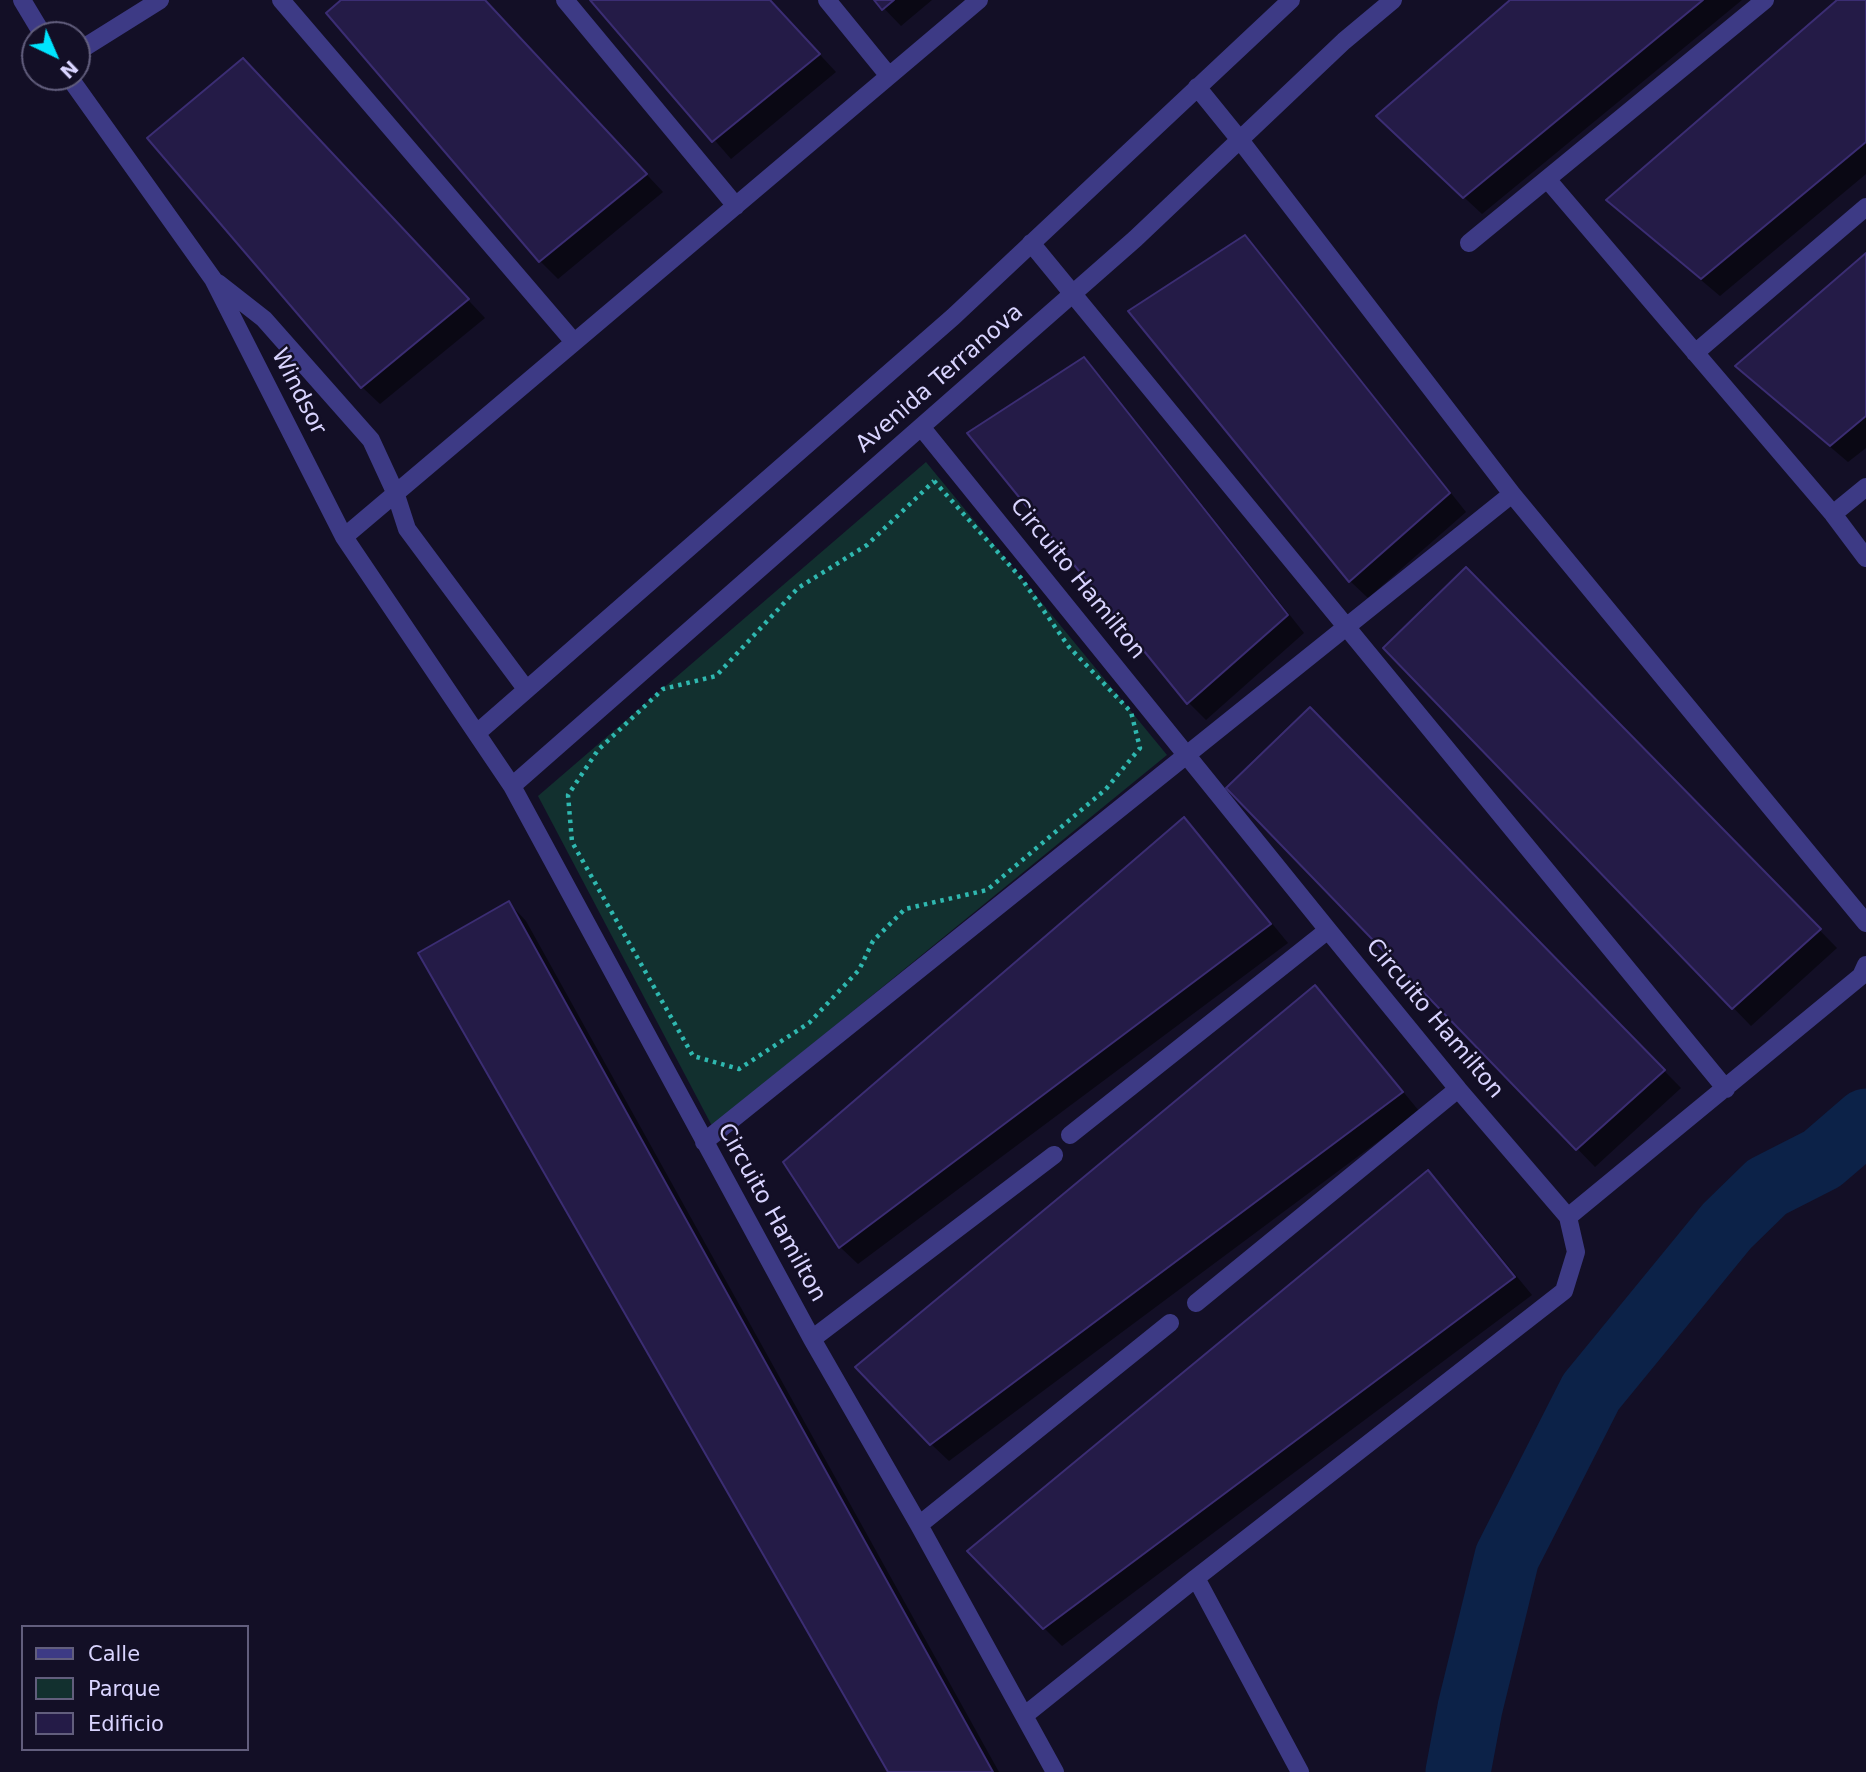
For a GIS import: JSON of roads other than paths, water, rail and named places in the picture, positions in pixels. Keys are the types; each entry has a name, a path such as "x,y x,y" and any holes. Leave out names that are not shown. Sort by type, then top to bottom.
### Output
{"street":[{"path":"22,0 35,21"},
{"path":"91,43 160,0"},
{"path":"281,0 574,342"},
{"path":"565,0 736,206"},
{"path":"827,0 889,76"},
{"path":"344,537 979,0"},
{"name":"Avenida Terranova","path":"477,733 953,317 1291,0"},
{"name":"Avenida Terranova","path":"512,786 1135,239 1344,41 1393,0"},
{"path":"1469,243 1765,0"},
{"path":"1197,87 1512,494 1863,916 1866,923"},
{"name":"Windsor","path":"79,91 213,279 344,537 477,733"},
{"path":"1547,179 1833,514 1866,558"},
{"path":"1695,353 1866,207"},
{"path":"1031,243 1726,1089"},
{"path":"213,279 264,319 371,440 395,492 407,529 526,689"},
{"name":"Circuito Hamilton","path":"922,428 1458,1089 1568,1217 1576,1252 1564,1292 1196,1577 1025,1715"},
{"path":"1833,514 1866,487"},
{"path":"704,1142 1512,494"},
{"name":"Circuito Hamilton","path":"477,733 512,786 812,1339 919,1525 1055,1772"},
{"path":"1070,1135 1328,930"},
{"path":"1568,1217 1861,976 1866,965"},
{"path":"1196,1303 1458,1089"},
{"path":"812,1339 1054,1155"},
{"path":"919,1525 1170,1323"},
{"path":"1196,1577 1300,1772"}],"waterway":[{"path":"1458,1772 1470,1708 1507,1557 1591,1392 1727,1226 1767,1187 1822,1159 1866,1121"}]}
